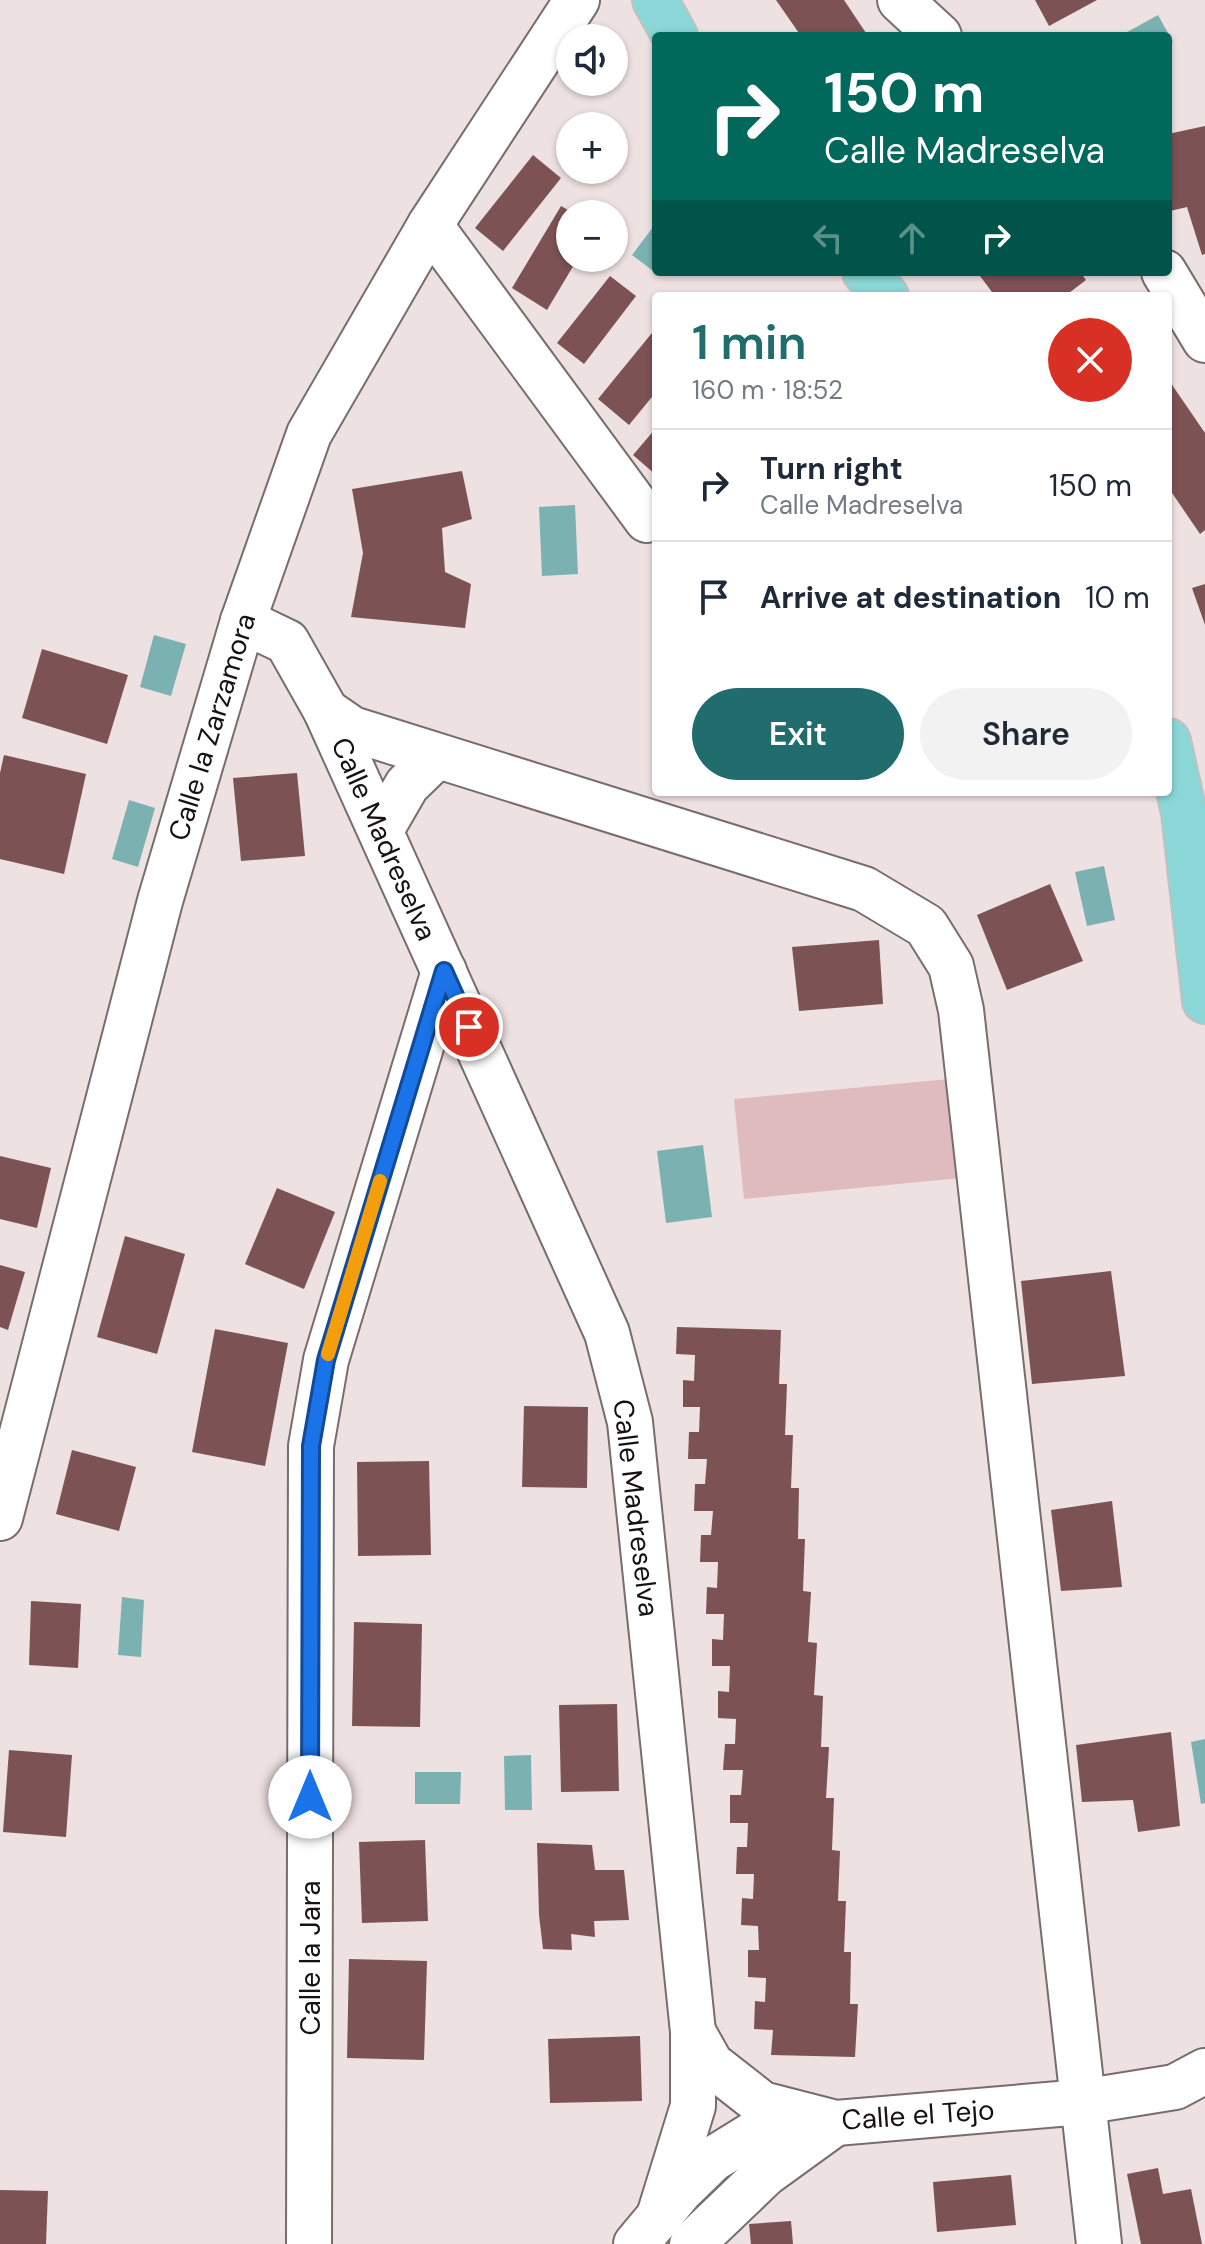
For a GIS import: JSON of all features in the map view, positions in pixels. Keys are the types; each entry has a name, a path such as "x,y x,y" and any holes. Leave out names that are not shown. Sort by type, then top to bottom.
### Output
{"main road":[{"path":"655,0 673,32"},
{"path":"868,276 882,292"},
{"path":"1172,759 1184,813 1205,1001"}],"street":[{"name":"Calle la Zarzamora","path":"0,1518 160,901 243,621 309,434 430,225 577,0"},
{"path":"900,0 935,32"},
{"path":"430,225 647,520"},
{"path":"1166,276 1205,340"},
{"name":"Calle Madreselva","path":"243,621 287,642 326,711 607,1333 630,1422 693,2032 693,2106 648,2230"},
{"path":"326,711 352,729 864,889 926,926 951,966 961,1010 1099,2244"},
{"path":"381,830 407,785 437,756"},
{"name":"Calle la Jara","path":"309,2244 311,1446 326,1360 444,971"},
{"name":"Calle el Tejo","path":"693,2032 711,2064 762,2104 836,2123 1082,2102 1195,2084"},
{"path":"692,2244 765,2174 836,2123"},
{"name":"Calle Madreselva","path":"648,2230 681,2190 713,2159 760,2130 836,2123"}],"shaded area":[{"path":"949,1079 960,1178 744,1199 734,1099"}],"water":[{"path":"1158,15 1167,32 1127,32"},
{"path":"652,228 652,270 632,255"},
{"path":"575,505 578,574 542,576 539,507"},
{"path":"154,635 186,644 171,696 140,687"},
{"path":"129,800 155,808 138,867 112,859"},
{"path":"1104,866 1115,920 1087,926 1075,872"},
{"path":"703,1145 712,1217 666,1223 657,1151"},
{"path":"122,1597 144,1600 141,1657 118,1655"},
{"path":"1205,1739 1205,1803 1201,1804 1191,1742"},
{"path":"531,1755 532,1810 505,1810 504,1756"},
{"path":"415,1772 461,1772 460,1804 415,1804"}],"building":[{"path":"776,0 844,0 865,32 798,32"},
{"path":"1035,0 1097,0 1049,26"},
{"path":"1205,126 1205,254 1202,255 1187,207 1172,211 1172,133"},
{"path":"533,155 556,174 556,184 503,251 475,228"},
{"path":"556,214 556,272 570,272 547,310 512,288"},
{"path":"610,276 636,296 584,364 557,343"},
{"path":"980,276 1083,276 1086,280 1070,292 992,292"},
{"path":"652,333 652,397 629,425 598,399"},
{"path":"1172,385 1205,433 1205,530 1200,534 1172,493"},
{"path":"652,433 652,472 633,455"},
{"path":"462,471 472,519 442,528 445,572 471,584 465,628 351,617 363,553 352,489"},
{"path":"1205,584 1205,625 1192,588"},
{"path":"42,649 128,675 107,744 22,718"},
{"path":"4,755 86,774 64,874 0,859 0,773"},
{"path":"297,773 305,856 241,861 233,778"},
{"path":"1050,884 1083,961 1007,990 977,915"},
{"path":"879,940 883,1004 799,1011 792,947"},
{"path":"0,1156 51,1168 37,1228 0,1219"},
{"path":"277,1188 335,1212 304,1289 245,1264"},
{"path":"125,1236 185,1254 157,1354 97,1337"},
{"path":"0,1265 25,1272 8,1330 0,1327"},
{"path":"1111,1271 1125,1376 1032,1384 1021,1281"},
{"path":"677,1327 781,1330 779,1384 787,1384 785,1435 793,1435 791,1488 799,1488 798,1539 805,1539 803,1591 811,1592 808,1642 817,1643 814,1695 823,1696 821,1747 829,1747 826,1798 834,1798 832,1850 840,1851 838,1901 846,1901 844,1952 851,1952 850,2004 858,2004 855,2057 771,2055 773,2030 754,2029 755,2001 765,2002 766,1978 748,1977 748,1950 759,1950 758,1926 741,1925 742,1898 753,1899 754,1874 736,1874 737,1847 747,1847 748,1823 730,1823 730,1795 741,1795 743,1770 723,1770 725,1744 735,1744 736,1719 718,1718 718,1691 729,1692 730,1666 712,1666 712,1639 723,1640 724,1614 706,1614 707,1587 717,1588 718,1562 700,1562 701,1535 711,1535 713,1511 694,1511 695,1484 705,1484 707,1459 688,1459 689,1432 699,1432 700,1407 683,1407 683,1380 694,1381 695,1355 676,1354"},
{"path":"215,1329 288,1343 265,1466 192,1452"},
{"path":"524,1406 588,1407 587,1488 522,1487"},
{"path":"72,1450 136,1467 119,1531 56,1514"},
{"path":"429,1461 431,1555 358,1556 357,1462"},
{"path":"1112,1501 1122,1587 1061,1591 1051,1510"},
{"path":"31,1601 81,1604 78,1668 29,1665"},
{"path":"354,1622 422,1624 420,1727 352,1726"},
{"path":"617,1704 619,1791 561,1792 559,1705"},
{"path":"1171,1732 1180,1826 1138,1832 1133,1800 1082,1802 1076,1745"},
{"path":"9,1750 72,1755 66,1837 3,1832"},
{"path":"425,1840 428,1921 362,1923 359,1842"},
{"path":"537,1843 592,1845 595,1870 624,1870 629,1920 594,1921 595,1937 571,1934 572,1950 543,1949"},
{"path":"349,1959 427,1961 424,2060 347,2058"},
{"path":"640,2036 642,2101 550,2103 548,2039"},
{"path":"1158,2168 1163,2194 1191,2189 1202,2244 1141,2244 1127,2174"},
{"path":"1011,2175 1016,2225 937,2232 933,2182"},
{"path":"0,2190 48,2191 46,2244 0,2244"},
{"path":"791,2221 793,2244 751,2244 749,2224"}],"slow traffic":[{"path":"328,1354 380,1181"}],"route":[{"path":"310,1797 311,1446 326,1360 444,971 469,1027"}]}
